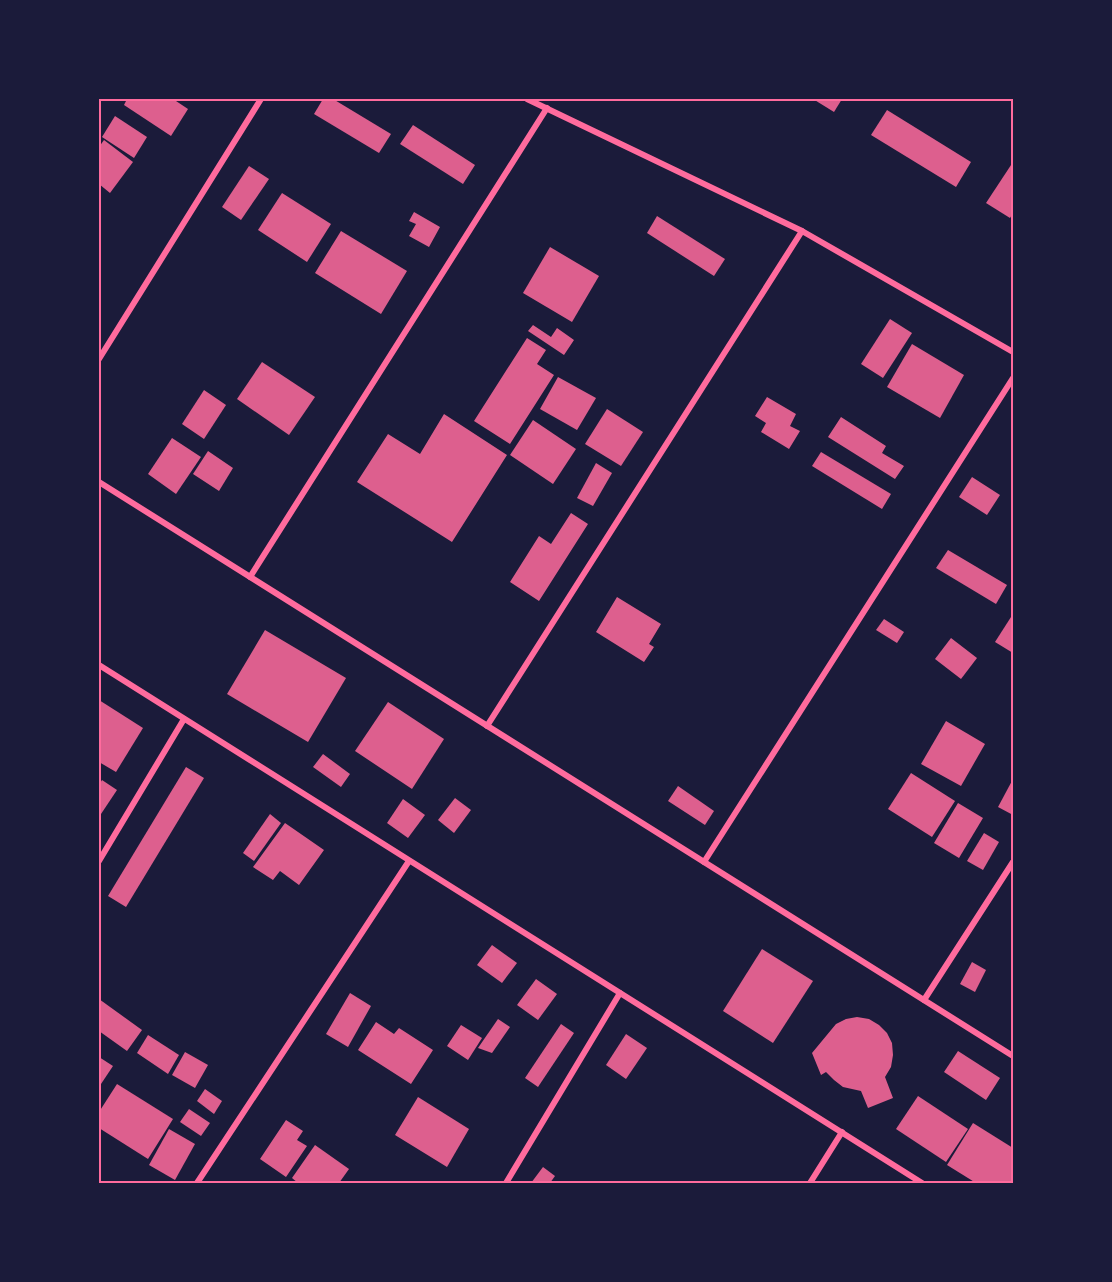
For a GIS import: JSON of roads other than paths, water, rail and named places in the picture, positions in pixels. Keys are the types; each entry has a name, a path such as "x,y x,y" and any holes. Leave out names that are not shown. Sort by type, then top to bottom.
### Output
{"street":[{"path":"99,359 261,99"},
{"path":"526,99 802,231 1013,352"},
{"path":"250,578 547,108"},
{"path":"487,726 802,231"},
{"path":"704,862 1013,378"},
{"path":"99,482 1013,1056"},
{"path":"99,665 922,1183"},
{"path":"99,861 184,719"},
{"path":"197,1183 409,861"},
{"path":"924,1000 1013,862"},
{"path":"506,1183 620,993"},
{"path":"810,1183 842,1132"}]}
